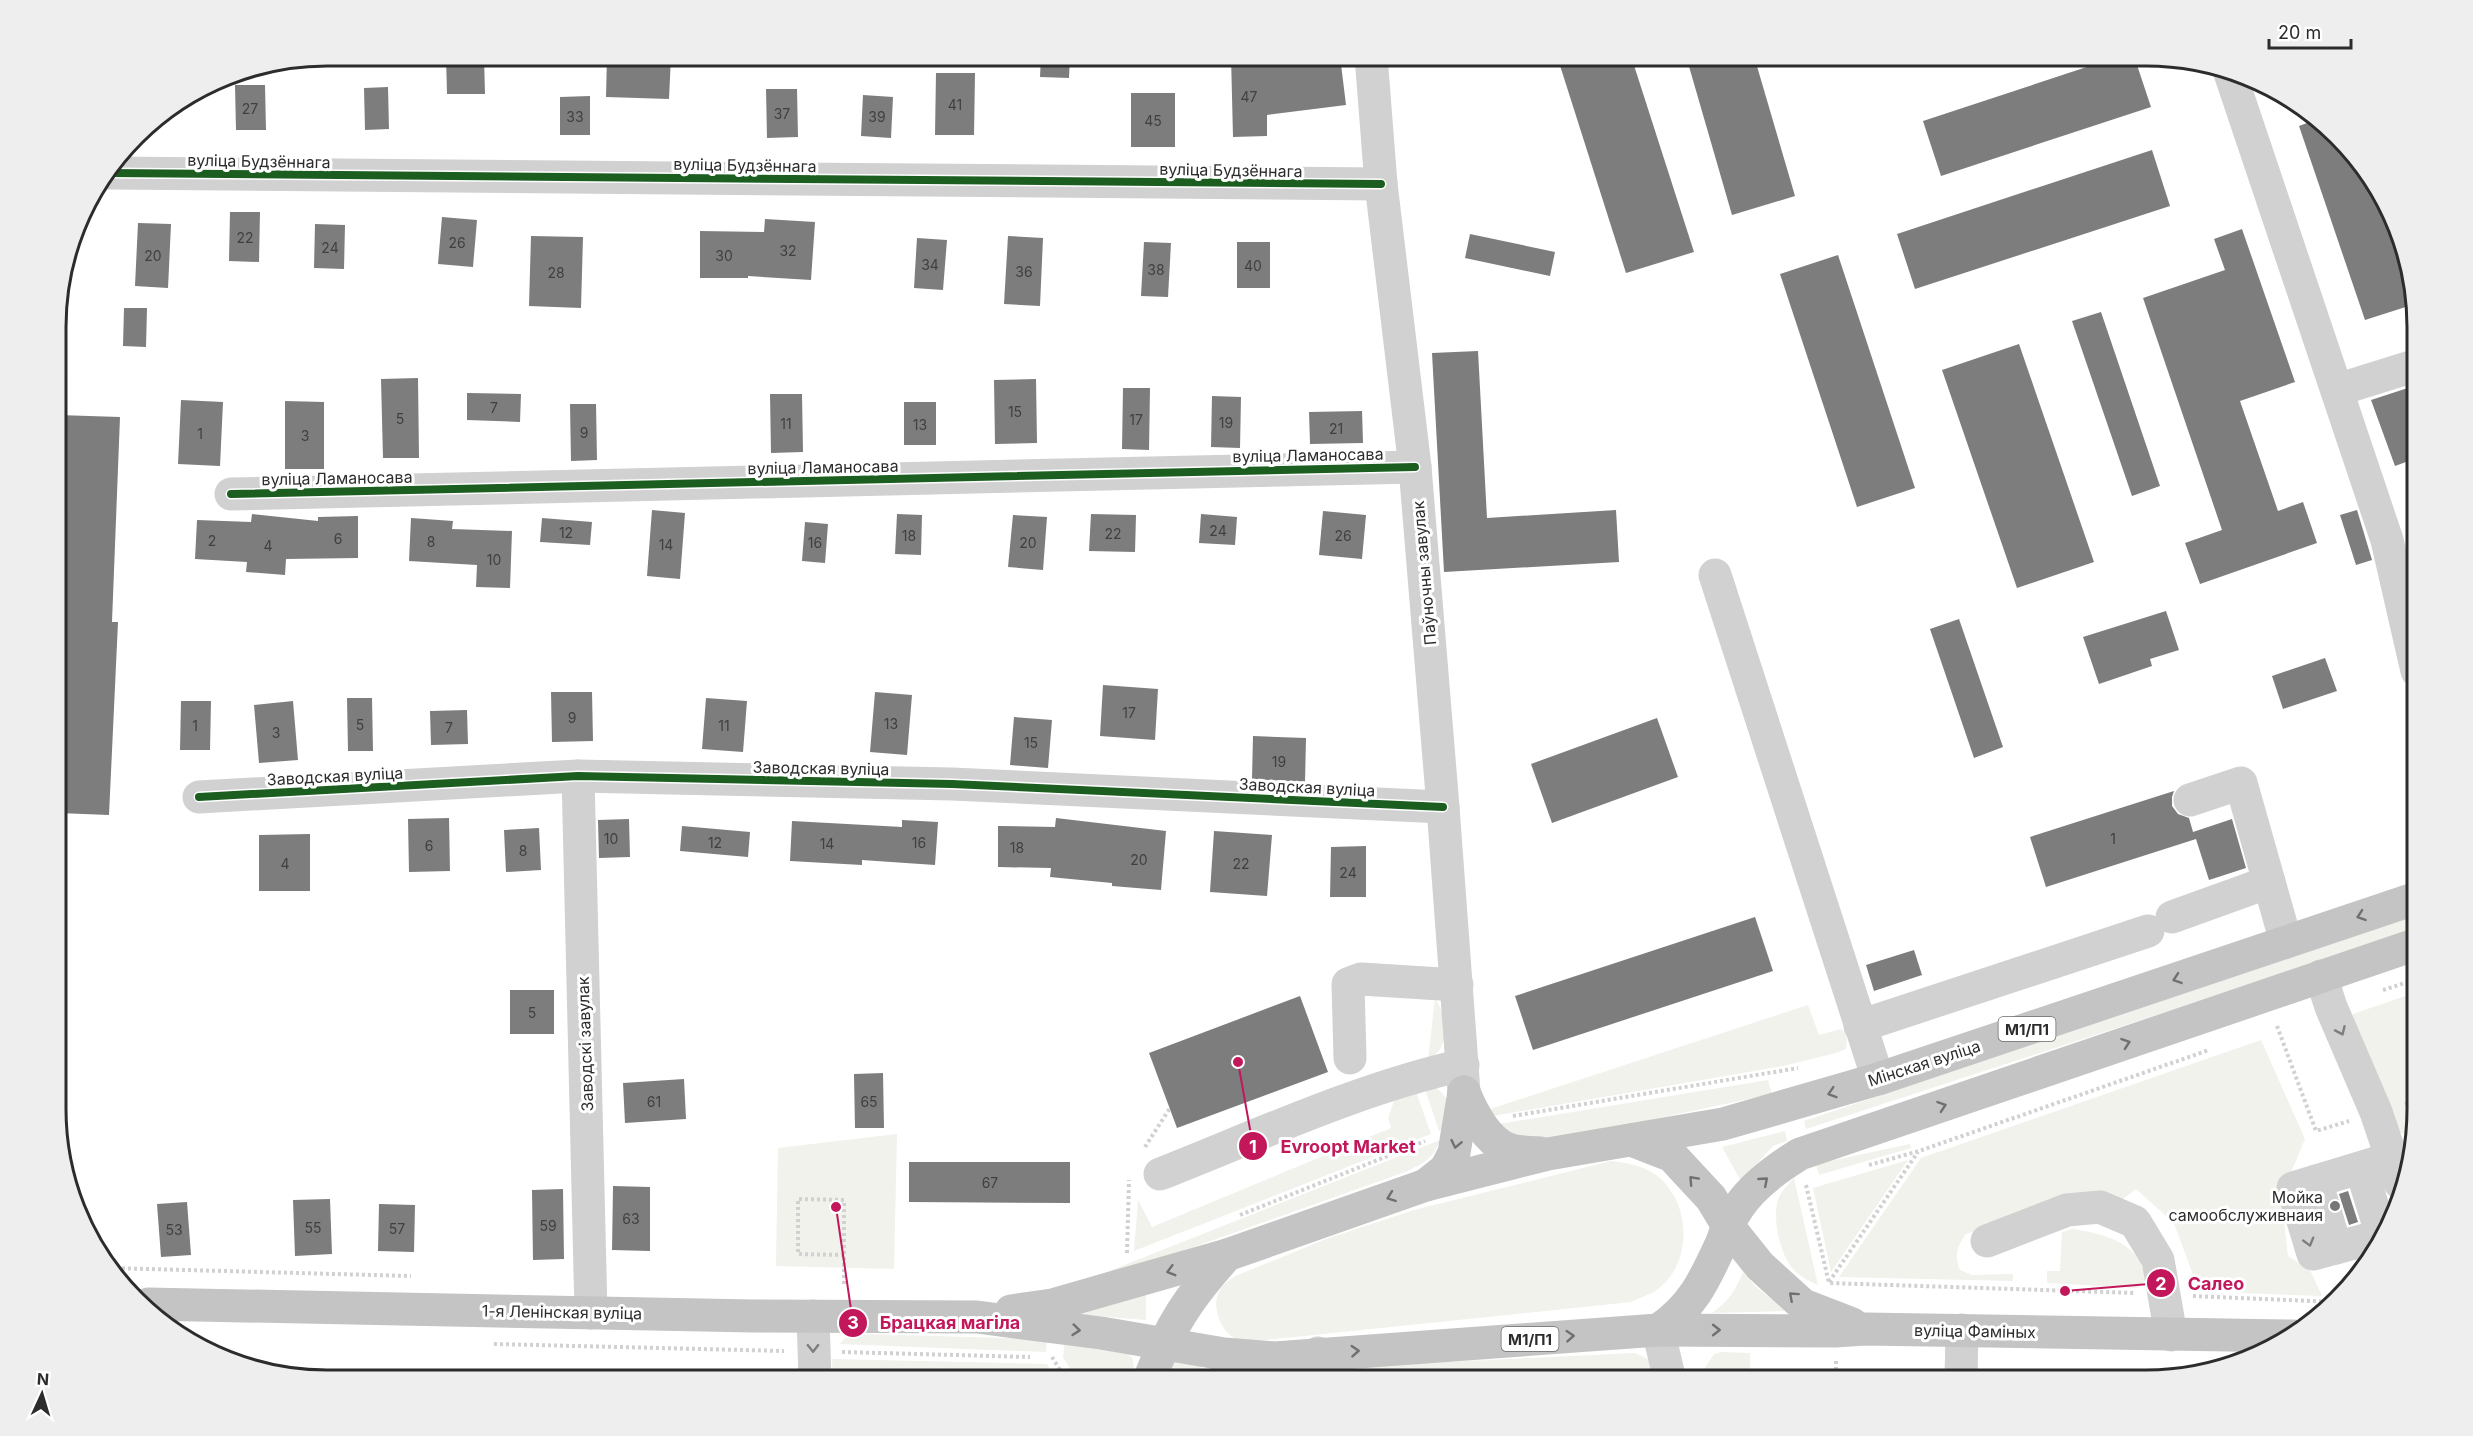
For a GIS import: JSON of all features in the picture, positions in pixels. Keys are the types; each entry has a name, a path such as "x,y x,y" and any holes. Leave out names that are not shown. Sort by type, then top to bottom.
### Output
{"main road":[{"name":"Мінская вуліца","path":"1631,1140 1723,1124 1878,1079 2407,901"},
{"name":"М1/П1","path":"1228,1368 1275,1358 1319,1367 1658,1330 1677,1318 1704,1282 1728,1226 1748,1194 1800,1154 2407,947"},
{"path":"1426,1185 1446,1169 1470,1126 1471,1111 1463,1078"},
{"path":"1470,1126 1510,1150 1548,1154"},
{"name":"М1/П1","path":"1153,1370 1163,1344 1185,1304 1227,1255 1426,1185 1548,1154 1631,1140"},
{"path":"1631,1140 1672,1156 1711,1198 1728,1226 1760,1266 1803,1305 1844,1326"},
{"path":"977,1317 1052,1305 1227,1255"},
{"path":"1204,1280 1199,1295 1198,1313 1204,1331 1228,1368"},
{"name":"1-я Ленінская вуліца","path":"154,1304 591,1313 977,1317"},
{"path":"977,1317 1101,1333 1163,1344 1228,1368"},
{"name":"вуліца Фаміных","path":"1658,1330 1844,1326 2275,1336"}],"street":[{"name":"Паўночны завулак","path":"1372,66 1381,184 1415,466 1463,1078"},
{"path":"2233,81 2387,540 2407,627"},
{"name":"вуліца Будзённага","path":"116,173 1381,184"},
{"path":"2337,390 2407,368"},
{"name":"вуліца Ламаносава","path":"231,494 1415,466"},
{"path":"1715,575 1878,1079"},
{"name":"Заводская вуліца","path":"199,797 578,776 952,784 1443,807"},
{"name":"Заводскі завулак","path":"578,776 591,1313"},
{"path":"2190,800 2241,783 2286,942"},
{"path":"1860,1026 2160,924 2269,882"},
{"path":"2320,976 2376,1113 2396,1170 2339,1175"},
{"path":"1350,1058 1348,984 1361,978 1457,985"},
{"path":"1160,1174 1416,1077 1463,1078"},
{"path":"2339,1175 2366,1240"},
{"path":"2339,1175 2366,1240"},
{"path":"1987,1241 2067,1210 2100,1207 2135,1221 2158,1260 2171,1335"},
{"path":"813,1316 814,1366"},
{"path":"1658,1330 1668,1370"},
{"path":"1961,1370 1962,1330"}],"path":[{"path":"2374,993 2407,983"},
{"path":"2266,1030 2288,1022"},
{"path":"2277,1026 2316,1131 2407,1103"},
{"path":"1862,1167 1919,1151 2211,1049"},
{"path":"1237,1217 1470,1126 1512,1116 1804,1066"},
{"path":"1829,1282 1919,1151"},
{"path":"1800,1154 1829,1282 1844,1326 1837,1370"},
{"path":"844,1255 798,1254 798,1199 844,1200 844,1255 844,1290"},
{"path":"1829,1282 2322,1301"},
{"path":"754,1350 814,1366 1052,1357 1060,1370"}],"shaded area":[{"path":"2407,918 2407,930 2178,1008 1806,1129 1804,1121"},
{"path":"2407,995 2406,1134 2398,1132 2350,1019 2353,1014"},
{"path":"1435,999 1443,1015 1445,1032 1441,1047 1428,1060"},
{"path":"1808,1005 1819,1035 1841,1029 1846,1035 1846,1049 1783,1066 1487,1117 1484,1111"},
{"path":"2261,1040 2305,1139 2281,1196 2288,1256 2310,1270 2322,1296 2243,1293 2196,1283 2174,1223 2136,1189 2123,1199 2076,1199 1966,1234 1957,1251 1960,1270 1972,1275 2013,1274 2013,1281 1839,1277 1921,1158"},
{"path":"1768,1080 1772,1094 1542,1143 1527,1144 1493,1125"},
{"path":"1436,1087 1447,1099 1446,1129 1439,1131 1425,1089"},
{"path":"1416,1092 1431,1134 1134,1251 1138,1200 1152,1227 1391,1128 1388,1118 1394,1101"},
{"path":"1785,1131 1787,1141 1773,1146 1741,1181 1722,1147"},
{"path":"897,1134 894,1269 776,1266 778,1148"},
{"path":"1440,1140 1435,1151 1427,1160 1405,1172 1070,1291 1069,1287"},
{"path":"1910,1144 1911,1148 1819,1175 1816,1164"},
{"path":"1908,1160 1831,1272 1813,1188"},
{"path":"1611,1161 1639,1166 1655,1174 1668,1186 1682,1217 1684,1235 1676,1268 1666,1282 1652,1293 1631,1302 1256,1341 1239,1340 1232,1336 1223,1326 1217,1313 1218,1294 1229,1280 1326,1239 1414,1210"},
{"path":"1794,1178 1818,1285 1805,1279 1794,1270 1785,1255 1778,1235 1776,1215 1779,1197"},
{"path":"2073,1229 2109,1238 2130,1249 2143,1268 2145,1281 2137,1288 2047,1283 2047,1271 2060,1271 2062,1232"},
{"path":"1743,1272 1755,1286 1786,1311 1712,1313 1731,1295"},
{"path":"1146,1293 1146,1320 1073,1314"},
{"path":"859,1334 1047,1339 1046,1352 840,1344 845,1338"},
{"path":"1065,1341 1125,1349 1133,1360 1134,1370 1071,1370 1063,1357"},
{"path":"1721,1352 1750,1353 1750,1370 1704,1370 1714,1354"},
{"path":"1635,1353 1650,1360 1656,1370 1340,1370 1361,1366"},
{"path":"832,1359 1047,1364 1050,1370 833,1370"},
{"path":"1172,1362 1204,1366 1196,1370 1168,1370"}],"building":[{"path":"446,66 484,66 485,94 447,94"},
{"path":"607,66 671,66 669,99 606,97"},
{"path":"1041,66 1070,66 1069,78 1040,77"},
{"path":"1231,66 1341,66 1346,105 1267,115 1267,136 1233,137"},
{"path":"1560,66 1634,66 1694,252 1626,273"},
{"path":"1689,66 1757,66 1795,196 1732,215"},
{"path":"2090,66 2137,66 2151,107 1941,176 1923,121"},
{"path":"936,73 975,73 974,135 935,135"},
{"path":"235,85 265,85 266,130 236,130"},
{"path":"388,87 389,129 365,130 364,88"},
{"path":"766,89 797,89 798,137 767,138"},
{"path":"1131,93 1175,93 1175,147 1131,147"},
{"path":"863,95 893,97 891,138 861,136"},
{"path":"590,96 590,135 560,135 560,97"},
{"path":"2308,123 2331,142 2372,196 2387,227 2398,259 2406,307 2365,320 2299,126"},
{"path":"2152,150 2170,206 1915,289 1897,234"},
{"path":"230,212 260,212 259,262 229,261"},
{"path":"442,217 477,220 473,267 438,264"},
{"path":"765,219 815,222 811,280 748,276 748,278 700,278 700,231 764,232"},
{"path":"138,223 171,224 168,288 135,286"},
{"path":"315,224 345,225 344,269 314,268"},
{"path":"2242,229 2295,382 2240,401 2278,511 2303,502 2317,543 2200,584 2185,543 2222,530 2143,298 2225,270 2214,239"},
{"path":"1470,234 1555,252 1550,276 1465,258"},
{"path":"531,236 583,237 581,308 529,306"},
{"path":"1008,236 1043,238 1040,306 1004,304"},
{"path":"917,238 947,240 943,290 914,288"},
{"path":"1144,242 1171,243 1168,297 1141,296"},
{"path":"1237,242 1270,242 1270,288 1237,288"},
{"path":"1838,255 1915,488 1857,507 1780,274"},
{"path":"124,308 147,308 146,347 123,346"},
{"path":"2101,312 2160,486 2132,496 2072,321"},
{"path":"2019,344 2094,562 2017,588 1942,370"},
{"path":"1478,351 1487,518 1616,510 1619,562 1444,572 1432,353"},
{"path":"418,378 419,458 383,458 381,379"},
{"path":"1036,379 1037,443 995,444 994,380"},
{"path":"1123,388 1150,388 1149,450 1122,449"},
{"path":"2407,388 2407,462 2395,466 2371,400"},
{"path":"467,393 521,394 520,422 467,420"},
{"path":"770,394 802,394 803,452 771,453"},
{"path":"1212,396 1241,397 1240,448 1211,447"},
{"path":"181,400 223,402 220,466 178,464"},
{"path":"285,401 324,402 324,469 285,469"},
{"path":"904,402 936,402 936,445 904,445"},
{"path":"570,404 596,404 597,460 571,461"},
{"path":"1362,411 1363,443 1310,444 1309,412"},
{"path":"66,415 120,417 112,622 118,622 109,815 66,813"},
{"path":"652,510 685,513 680,579 647,576"},
{"path":"2357,510 2372,560 2356,565 2340,515"},
{"path":"1323,511 1366,515 1362,559 1319,555"},
{"path":"252,514 318,521 318,517 358,516 358,558 286,559 285,575 246,572 247,562 195,559 197,520 251,522"},
{"path":"897,514 922,515 921,555 895,554"},
{"path":"1091,514 1136,515 1135,552 1089,551"},
{"path":"1201,514 1237,517 1235,545 1199,543"},
{"path":"1013,515 1047,517 1043,570 1008,567"},
{"path":"411,518 453,521 452,529 512,531 510,588 476,587 477,565 409,561"},
{"path":"542,518 592,522 590,545 540,542"},
{"path":"805,522 828,524 825,563 802,561"},
{"path":"2166,611 2179,650 2150,659 2152,666 2099,684 2083,637"},
{"path":"1959,619 2003,747 1974,758 1930,629"},
{"path":"2325,658 2337,691 2283,709 2272,676"},
{"path":"1103,685 1158,689 1155,740 1100,736"},
{"path":"551,692 592,692 593,741 552,742"},
{"path":"875,692 912,695 907,755 870,752"},
{"path":"347,698 372,698 373,751 348,751"},
{"path":"706,698 747,701 743,752 702,749"},
{"path":"181,701 211,701 210,750 180,750"},
{"path":"293,701 298,760 259,763 254,705"},
{"path":"467,710 468,744 431,745 430,711"},
{"path":"1014,717 1052,720 1048,768 1010,765"},
{"path":"1657,718 1678,777 1552,823 1531,764"},
{"path":"1253,736 1306,738 1305,782 1252,779"},
{"path":"2174,791 2172,806 2178,814 2189,818 2193,832 2232,819 2246,868 2209,880 2196,839 2046,887 2030,837"},
{"path":"449,818 450,871 409,872 408,819"},
{"path":"1056,818 1166,831 1161,890 1050,877 1051,868 998,867 998,826 1055,827"},
{"path":"629,819 630,857 599,858 598,820"},
{"path":"902,820 938,822 935,865 862,860 862,865 790,861 792,821 902,827"},
{"path":"682,826 750,832 748,857 680,851"},
{"path":"539,828 541,870 506,872 504,830"},
{"path":"1214,831 1272,835 1267,896 1210,892"},
{"path":"310,834 310,891 259,891 259,835"},
{"path":"1366,846 1366,897 1330,897 1331,847"},
{"path":"1755,917 1773,971 1533,1050 1515,996"},
{"path":"1914,950 1922,975 1874,991 1866,965"},
{"path":"510,990 554,990 554,1034 510,1034"},
{"path":"1300,996 1328,1072 1177,1128 1149,1053"},
{"path":"883,1073 884,1128 855,1128 854,1074"},
{"path":"684,1079 686,1119 625,1123 623,1083"},
{"path":"909,1162 1070,1162 1070,1203 909,1202"},
{"path":"613,1186 650,1187 650,1251 612,1250"},
{"path":"563,1189 564,1259 533,1260 532,1190"},
{"path":"2348,1191 2358,1222 2349,1225 2339,1194"},
{"path":"330,1199 332,1254 295,1256 293,1200"},
{"path":"187,1202 191,1255 161,1257 157,1204"},
{"path":"379,1204 415,1205 414,1252 378,1251"}],"cycle path":[{"path":"116,173 1381,184"},
{"path":"231,494 1415,467"},
{"path":"199,797 578,776 952,784 1443,807"}],"place":[{"name":"Evroopt Market","path":"1238,1062"},
{"name":"Мойка самообслуживнаия","path":"2335,1206"},
{"name":"Брацкая магіла","path":"836,1207"},
{"name":"Салео","path":"2065,1291"}]}
